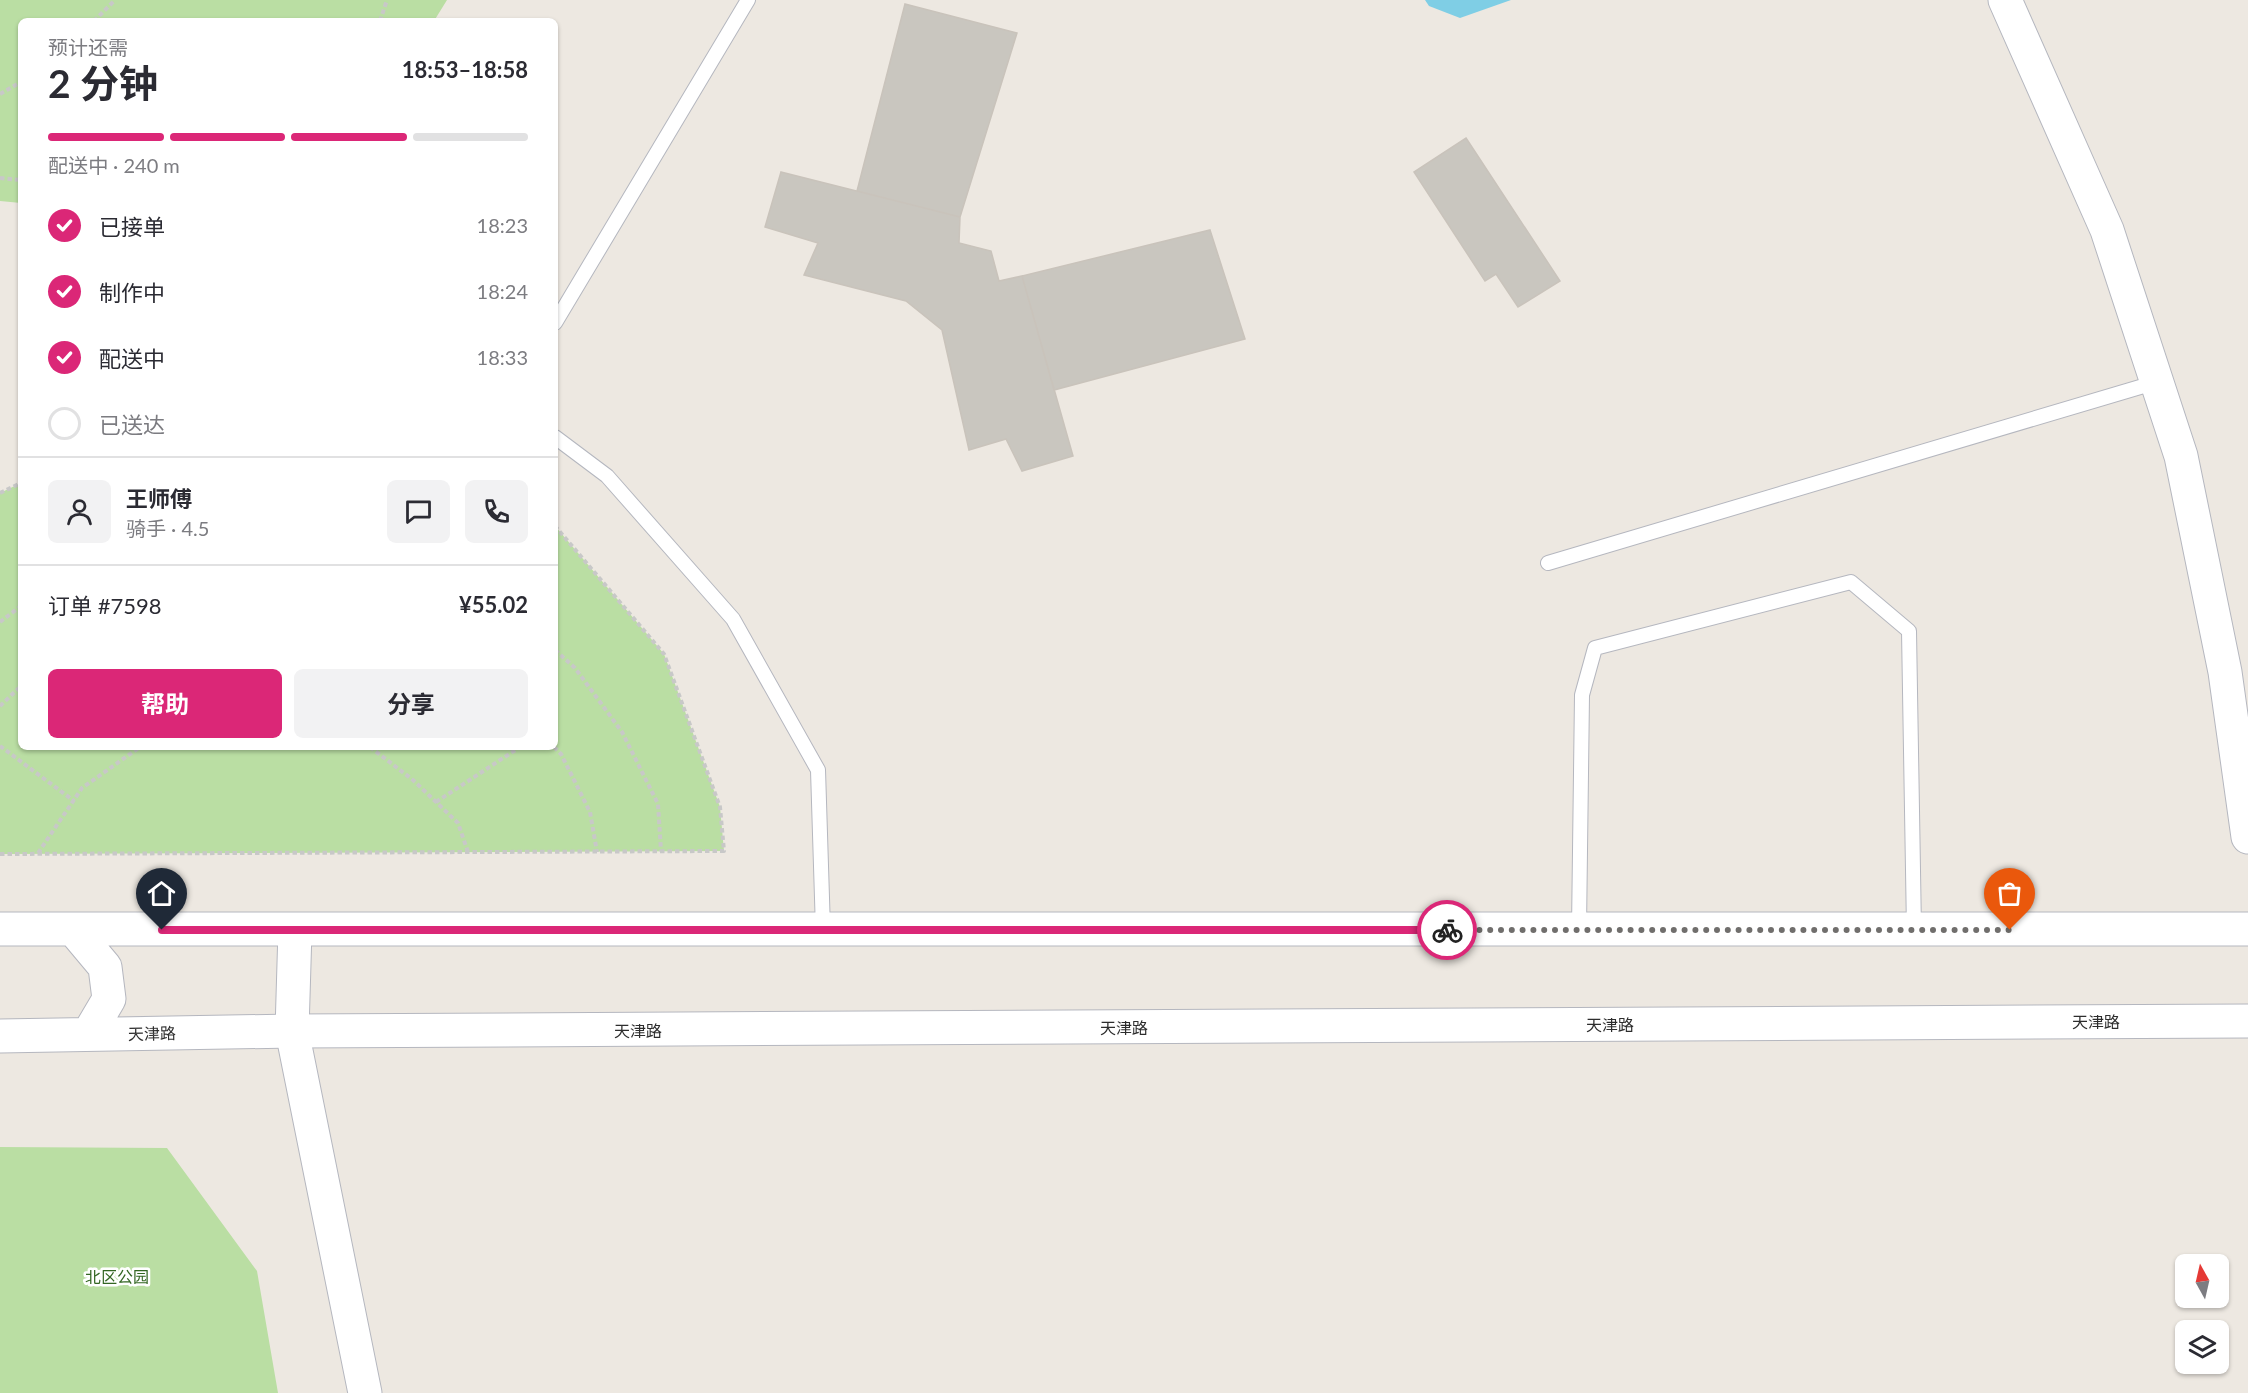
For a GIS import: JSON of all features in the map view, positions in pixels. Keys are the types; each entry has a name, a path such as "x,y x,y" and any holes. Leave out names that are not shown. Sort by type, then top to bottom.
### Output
{"main road":[{"path":"2005,0 2107,230 2181,456 2223,661 2248,837"},
{"path":"0,929 2248,929"},
{"path":"74,930 105,967 109,999 89,1034"},
{"path":"295,930 292,1031 364,1393"},
{"name":"天津路","path":"0,1036 292,1031 2248,1021"}],"lane":[{"path":"558,318 748,0"},
{"path":"1548,562 2157,382"},
{"path":"558,439 607,476 733,619 818,770 823,930"},
{"path":"1580,930 1582,695 1594,648 1851,582 1909,632 1914,930"}],"path":[{"path":"97,18 115,0"},
{"path":"381,18 387,0"},
{"path":"0,94 18,84"},
{"path":"0,178 18,180"},
{"path":"0,493 18,484"},
{"path":"0,854 724,851 720,807 664,654 558,528"},
{"path":"0,622 18,608"},
{"path":"558,653 575,668 621,732 658,804 661,851"},
{"path":"0,706 18,689"},
{"path":"0,746 74,801"},
{"path":"38,854 82,788 136,750"},
{"path":"374,750 413,780 458,823 468,852"},
{"path":"436,802 515,750"},
{"path":"557,750 590,812 597,852"}],"green space":[{"path":"0,0 447,0 436,18 18,18 18,203 0,201"},
{"path":"18,484 18,750 558,750 558,530 664,654 720,807 724,851 0,854 0,493"},
{"name":"北区公园","path":"0,1147 167,1148 257,1271 278,1393 0,1393"}],"water":[{"path":"1425,0 1511,0 1460,18 1429,6"}],"building":[{"path":"905,4 1017,33 960,217 857,191"},
{"path":"1466,138 1560,281 1518,307 1496,274 1485,281 1414,172"},
{"path":"781,172 960,217 959,243 991,251 999,281 1022,276 1073,456 1022,471 1006,439 969,450 942,330 906,301 804,275 818,243 765,227"},
{"path":"1210,230 1245,339 1054,390 1022,276"}],"way so far":[{"path":"1447,930 2010,930"}],"route":[{"path":"162,930 1447,930"}]}
